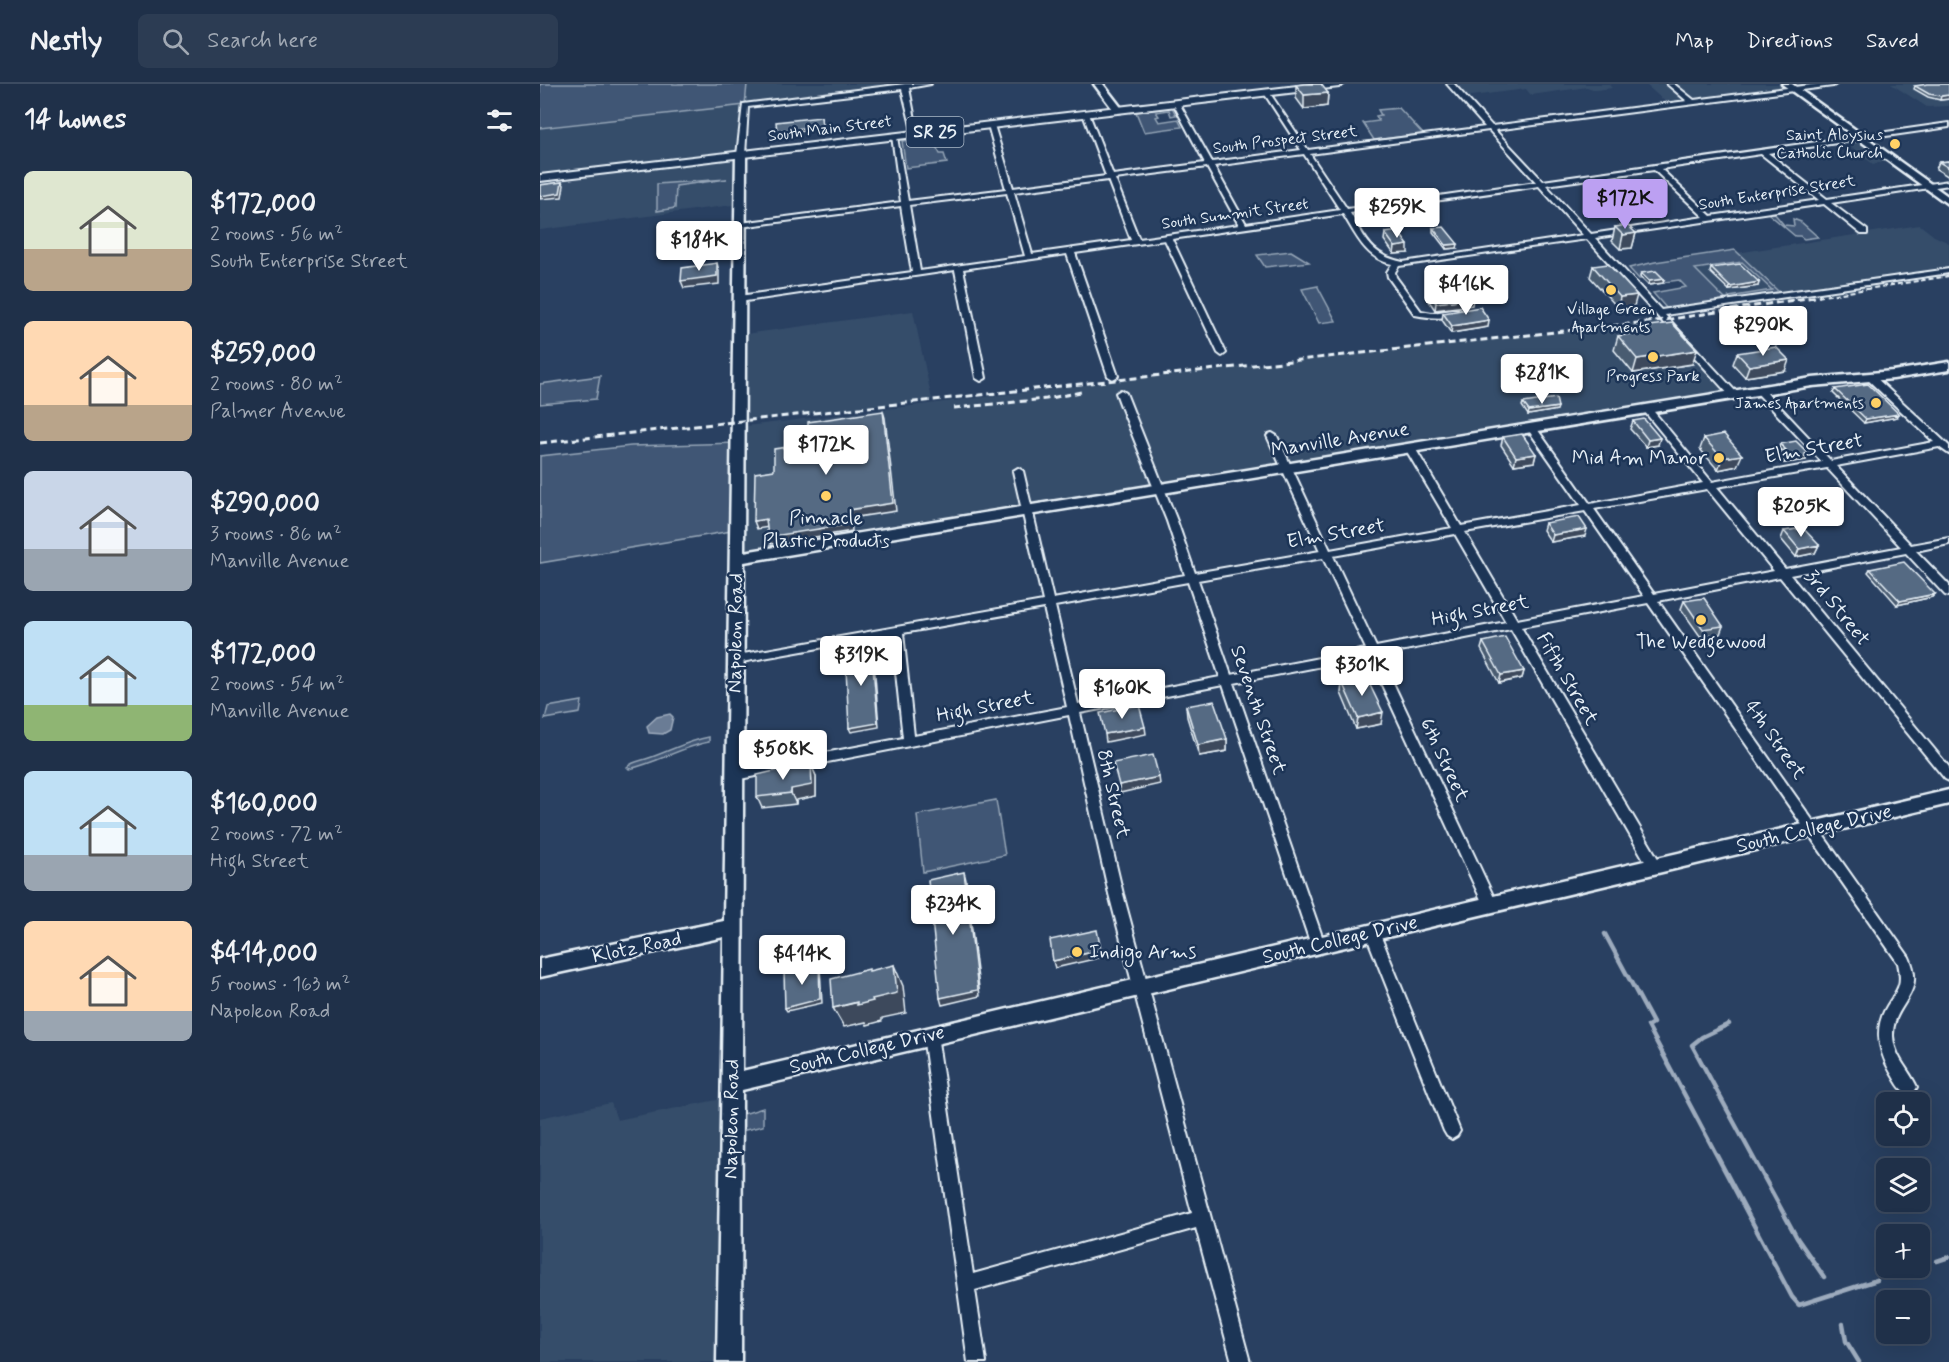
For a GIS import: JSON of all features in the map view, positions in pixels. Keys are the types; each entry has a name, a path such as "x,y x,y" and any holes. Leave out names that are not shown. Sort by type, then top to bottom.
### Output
{"main road":[{"name":"South Main Street","path":"540,178 1339,84"}],"street":[{"path":"741,155 745,105 928,84"},
{"path":"1098,84 1118,110"},
{"path":"1450,84 1734,395"},
{"path":"1670,84 1692,102"},
{"name":"South Prospect Street","path":"740,225 1692,102 1789,86 1833,84"},
{"path":"906,86 916,134"},
{"path":"1789,86 1949,202"},
{"path":"1267,93 1371,252 1383,260 1396,264 1391,272 1392,277 1418,313 1432,316 1464,312"},
{"path":"1176,103 1243,226"},
{"path":"1086,114 1136,242"},
{"path":"991,125 1029,257"},
{"name":"South Summit Street","path":"740,299 1949,125"},
{"path":"894,137 916,273"},
{"path":"1761,151 1864,232"},
{"name":"Napoleon Road","path":"729,1362 741,155"},
{"path":"1654,166 1710,219"},
{"name":"South Enterprise Street","path":"1396,264 1949,183"},
{"path":"1167,237 1222,352"},
{"path":"1070,251 1113,376"},
{"path":"958,267 981,378"},
{"path":"1659,313 1949,272"},
{"name":"Manville Avenue","path":"737,558 1817,381 1870,377 1949,366"},
{"path":"1870,377 1946,448"},
{"path":"1760,391 1949,592"},
{"name":"Seventh Street","path":"1121,393 1141,450 1160,489 1318,945"},
{"name":"3rd Street","path":"1647,409 1712,485 1949,776"},
{"name":"4th Street","path":"1532,428 1814,828 1904,961 1908,973 1907,986 1901,1000 1890,1014 1886,1026 1890,1057 1909,1087"},
{"name":"6th Street","path":"1272,436 1490,904"},
{"name":"Fifth Street","path":"1410,448 1655,866"},
{"name":"Elm Street","path":"736,659 1712,485 1946,448"},
{"name":"8th Street","path":"1018,471 1108,863 1201,1219 1241,1362"},
{"name":"High Street","path":"735,775 1949,541"},
{"path":"897,630 909,741"},
{"name":"South College Drive","path":"732,1083 1949,797"},
{"name":"Klotz Road","path":"540,968 734,927"},
{"path":"1372,932 1452,1131"},
{"path":"930,1035 977,1362"},
{"path":"966,1284 1201,1219"}],"shaded area":[{"path":"540,84 747,84 745,105 540,128"},
{"path":"747,84 928,84 745,105 740,204 540,230 540,128 744,105"},
{"path":"1450,84 1612,84 1609,85 1612,88 1596,90 1587,87 1531,95 1526,89 1463,97"},
{"path":"1645,84 1833,84 1669,105"},
{"path":"1891,84 1949,84 1949,106 1927,107"},
{"path":"1172,107 1176,115 1171,116 1169,110 1156,112 1159,116 1156,117 1159,122 1178,119 1182,127 1144,132 1136,112"},
{"path":"1399,108 1423,134 1374,140 1363,123 1379,121 1376,116 1381,115 1378,110"},
{"path":"931,137 940,154 944,154 947,163 906,168 902,141"},
{"path":"1859,141 1888,161 1873,164 1845,143"},
{"path":"727,179 676,186 675,208 657,211 657,184"},
{"path":"1774,213 1784,225 1794,226 1793,219 1801,222 1818,237 1804,239 1795,236 1769,214"},
{"path":"1920,225 1934,236 1949,243 1949,276 1735,310 1685,261"},
{"path":"1735,250 1780,293 1732,300 1729,297 1772,290 1742,262 1695,269 1725,299 1723,302 1667,309 1653,293 1686,287 1679,280 1665,282 1657,274 1640,276 1641,279 1639,279 1629,268 1655,262"},
{"path":"1291,251 1309,262 1265,267 1257,255"},
{"path":"1318,286 1336,321 1319,323 1302,289"},
{"path":"913,311 932,400 738,421 739,335"},
{"path":"1665,320 1734,395 737,558 738,427 1235,367"},
{"path":"600,376 596,399 540,404 540,384"},
{"path":"738,443 737,530 540,563 540,456 631,446"},
{"path":"582,701 580,713 545,719 548,707"},
{"path":"670,714 673,717 670,730 663,734 649,733 647,726 657,717"},
{"path":"709,737 709,742 639,766 629,769 627,767 634,762"},
{"path":"996,800 1005,855 923,872 917,815"},
{"path":"732,1097 729,1362 540,1362 540,1118 611,1103 617,1120"},
{"path":"763,1108 763,1126 741,1131 740,1115"}],"building":[{"path":"1321,84 1328,93 1304,95 1296,85"},
{"path":"1949,84 1949,95 1929,94 1915,86"},
{"path":"821,117 822,126 777,131 776,122"},
{"path":"1949,161 1949,168 1939,162"},
{"path":"562,182 560,193 540,196 540,185"},
{"path":"1627,225 1636,233 1623,235 1615,227"},
{"path":"1444,227 1458,244 1446,245 1433,228"},
{"path":"1398,231 1408,245 1395,247 1385,233"},
{"path":"717,263 717,276 681,281 682,268"},
{"path":"1608,264 1637,295 1620,297 1593,266"},
{"path":"1740,264 1759,282 1730,287 1711,268"},
{"path":"1656,271 1664,279 1649,281 1641,273"},
{"path":"1466,289 1473,298 1436,303 1429,294"},
{"path":"1480,307 1489,320 1452,326 1443,313"},
{"path":"1672,323 1697,350 1637,359 1618,336 1637,333 1633,328"},
{"path":"1776,347 1789,360 1749,366 1737,353"},
{"path":"1868,384 1899,414 1866,419 1835,389"},
{"path":"1556,398 1558,407 1529,411 1523,403"},
{"name":"Pinnacle Plastic Products","path":"883,411 893,503 849,510 850,524 768,537 766,519 754,521 755,473 774,470 774,449 808,444 808,422"},
{"path":"1644,419 1660,438 1648,440 1633,421"},
{"path":"1522,434 1536,454 1516,457 1503,437"},
{"path":"1724,434 1742,455 1722,458 1704,438"},
{"path":"1796,441 1808,453 1805,454 1807,456 1786,459 1778,451 1786,450 1780,444"},
{"path":"1579,517 1587,529 1553,535 1545,523"},
{"path":"1803,528 1819,545 1799,549 1784,531"},
{"path":"1904,562 1935,594 1900,601 1870,569"},
{"path":"1704,598 1723,626 1703,629 1684,601"},
{"path":"1505,637 1524,671 1501,675 1483,642"},
{"path":"871,645 878,723 849,728 845,649"},
{"path":"1366,677 1383,712 1358,718 1342,682"},
{"path":"1214,701 1227,739 1198,745 1186,706"},
{"path":"1139,705 1145,727 1105,734 1100,713"},
{"path":"1153,755 1159,777 1119,785 1113,763"},
{"path":"811,765 812,785 791,789 791,793 757,797 757,775"},
{"path":"964,872 978,990 940,998 928,880"},
{"name":"Indigo Arms","path":"1097,930 1101,950 1053,961 1050,940"},
{"path":"819,964 820,999 785,1008 784,971"},
{"path":"894,965 897,993 857,1005 857,1002 833,1008 831,979"}],"waterway":[{"path":"1605,934 1653,1023 1648,1026 1792,1297 1799,1305 1877,1280"},
{"path":"1729,1024 1702,1037 1692,1045 1797,1238 1824,1277"},
{"path":"1937,1261 1949,1257"},
{"path":"1843,1324 1846,1341 1859,1362"}],"railway":[{"path":"1810,298 1949,276"},
{"path":"540,443 1665,320 1820,296"},
{"path":"954,408 1046,399 1081,392"}],"place":[{"name":"Saint Aloysius Catholic Church","path":"1895,144"},
{"name":"Village Green Apartments","path":"1611,290"},
{"name":"Progress Park","path":"1653,357"},
{"name":"James Apartments","path":"1876,403"},
{"name":"Mid Am Manor","path":"1719,458"},
{"name":"Pinnacle Plastic Products","path":"826,496"},
{"name":"The Wedgewood","path":"1701,620"},
{"name":"Indigo Arms","path":"1077,952"}]}
